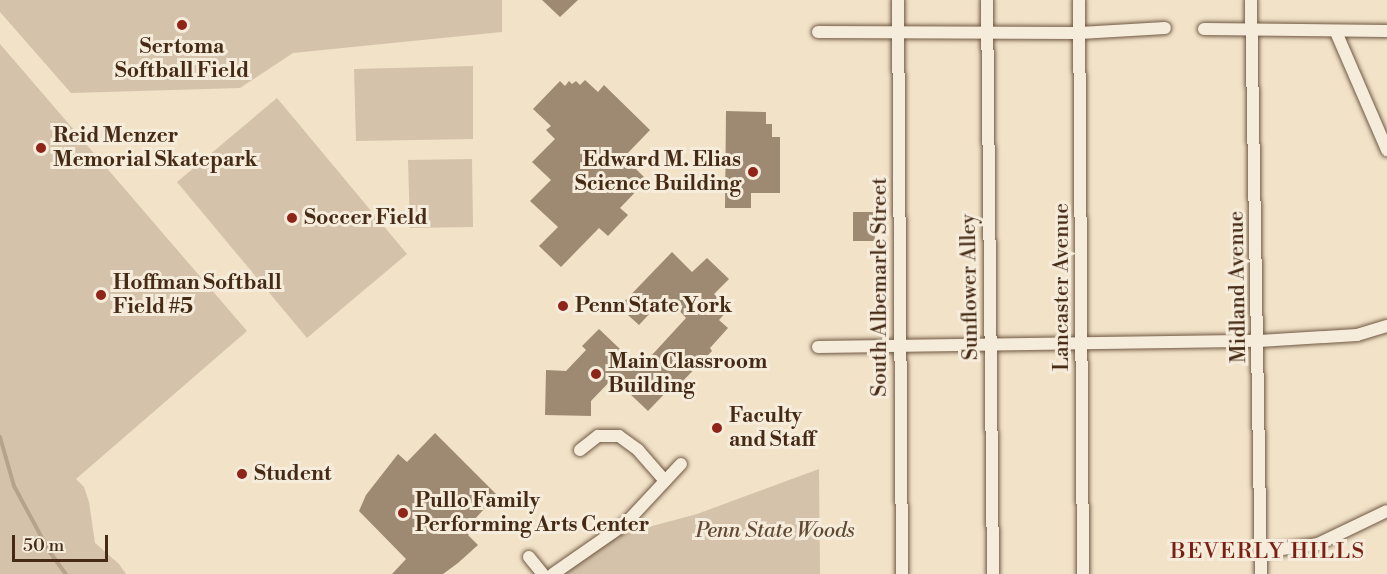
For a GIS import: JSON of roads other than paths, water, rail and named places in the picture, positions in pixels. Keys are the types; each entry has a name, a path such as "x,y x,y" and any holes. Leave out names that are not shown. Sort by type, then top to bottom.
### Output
{"street":[{"name":"South Albemarle Street","path":"898,0 902,574"},
{"name":"Sunflower Alley","path":"987,0 993,574"},
{"name":"Lancaster Avenue","path":"1079,0 1083,574"},
{"name":"Midland Avenue","path":"1251,0 1259,341 1261,574"},
{"path":"818,32 1080,33 1165,28"},
{"path":"1204,29 1251,32 1387,31"},
{"path":"1336,32 1387,150"},
{"path":"818,347 1259,341 1357,335 1387,326"},
{"path":"580,450 598,435 619,436 638,450 665,481"},
{"path":"553,574 625,524 681,464"},
{"path":"1261,552 1318,544 1387,511"},
{"path":"529,557 543,574"}],"waterway":[{"path":"0,437 14,486 49,551 66,574"}],"place":[{"name":"Sertoma Softball Field","path":"182,25"},
{"name":"Reid Menzer Memorial Skatepark","path":"41,148"},
{"name":"Edward M. Elias Science Building","path":"753,172"},
{"name":"Soccer Field","path":"292,218"},
{"name":"Hoffman Softball Field #5","path":"101,295"},
{"name":"Penn State York","path":"563,306"},
{"name":"Main Classroom Building","path":"596,374"},
{"name":"Faculty and Staff","path":"717,428"},
{"name":"Student","path":"242,474"},
{"name":"Pullo Family Performing Arts Center","path":"403,513"}],"district":[{"name":"BEVERLY HILLS","path":"1268,552"}],"park label":[{"name":"Penn State Woods","path":"775,531"}]}
